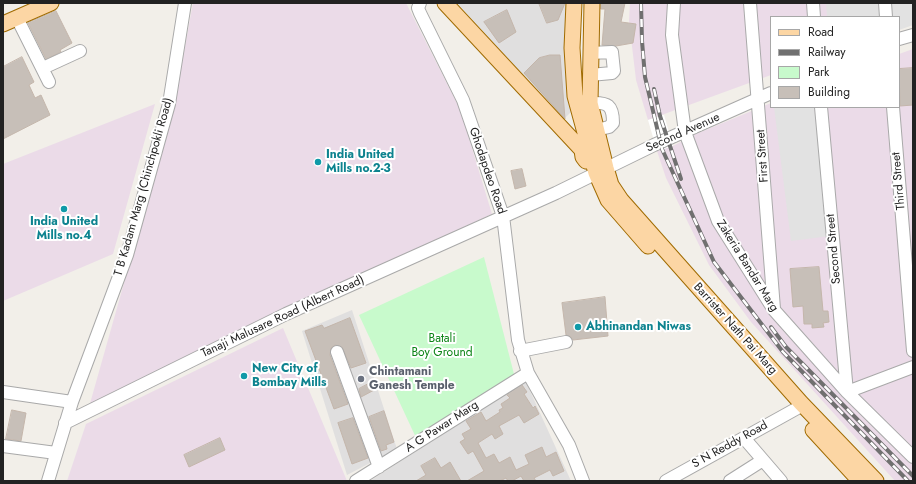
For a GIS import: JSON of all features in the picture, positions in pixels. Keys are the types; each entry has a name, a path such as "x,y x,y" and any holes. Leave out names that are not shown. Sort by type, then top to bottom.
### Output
{"main road":[{"path":"3,24 51,3"},
{"path":"436,3 576,157 583,157 601,171"},
{"path":"445,3 582,150 583,157"},
{"path":"574,3 572,48 574,96 601,171"},
{"path":"592,3 590,103 596,130 601,171"},
{"name":"Barrister Nath Pai Marg","path":"601,171 603,191 613,207 799,407 876,481"},
{"name":"Barrister Nath Pai Marg","path":"799,407 860,481"}],"street":[{"name":"T B Kadam Marg (Chinchpokli Road)","path":"48,481 72,402 127,255 169,104 185,3"},
{"name":"Ghodapdeo Road","path":"420,3 418,8 420,13 462,100 503,216 520,351 528,372 569,445 582,481"},
{"name":"Zakeria Bandar Marg","path":"674,3 672,35 685,132 718,221 774,310 847,392 913,457"},
{"name":"First Street","path":"750,3 774,310"},
{"path":"813,3 814,16"},
{"path":"885,3 886,16"},
{"path":"17,18 49,82"},
{"path":"900,39 913,35"},
{"path":"43,68 80,51"},
{"path":"590,53 612,52 614,71 612,73 590,75"},
{"name":"Second Avenue","path":"503,216 770,93"},
{"name":"Second Street","path":"821,108 847,392"},
{"name":"Third Street","path":"893,108 913,351"},
{"name":"Tanaji Malusare Road (Albert Road)","path":"65,423 286,314 503,216"},
{"path":"520,351 566,342"},
{"path":"337,352 379,467"},
{"path":"847,392 913,367"},
{"name":"A G Pawar Marg","path":"356,481 528,372"},
{"path":"8,393 72,402"},
{"name":"S N Reddy Road","path":"666,481 799,407"},
{"path":"744,438 781,481"},
{"path":"3,446 56,453"},
{"path":"730,481 763,460"}],"shaded area":[{"name":"India United Mills no.2-3","path":"193,3 406,3 460,109 492,214 288,309 89,407 174,106"},
{"path":"457,3 571,3 572,111 564,119"},
{"path":"630,3 913,3 900,16 770,16 770,75 648,120 636,80 629,21"},
{"path":"826,3 878,3 880,16 827,16"},
{"path":"888,3 913,3 913,25 900,30 900,16 889,16"},
{"path":"913,49 913,481 895,481 751,322 709,265 666,178 657,151 673,146 696,134 770,103 770,108 900,108 900,54"},
{"name":"India United Mills no.4","path":"155,104 113,254 3,301 3,164"},
{"path":"774,108 814,108 830,236 791,241"},
{"path":"352,310 397,449 347,475 302,331"},
{"name":"New City of Bombay Mills","path":"283,328 347,481 67,481 86,424"},
{"path":"525,380 571,481 370,481"}],"green space":[{"name":"Batali Boy Ground","path":"484,257 515,378 418,442 359,315"}],"pier":[{"path":"664,115 673,146 657,151 648,120"}],"building":[{"path":"539,3 565,3 558,20 547,23"},
{"path":"601,3 625,3 621,22 636,24 633,43 616,46 602,45 605,9 601,9"},
{"path":"507,10 516,32 499,43 484,22"},
{"path":"56,11 72,43 60,50 61,52 46,59 28,23"},
{"path":"550,55 560,55 565,119 524,73 539,58"},
{"path":"22,57 34,82 29,85 35,98 41,95 50,115 3,139 3,67"},
{"path":"913,68 913,105 900,106 900,69"},
{"path":"522,169 526,186 515,189 511,171"},
{"path":"819,267 823,311 828,311 829,322 823,323 824,327 812,328 812,324 804,324 803,306 793,307 790,269"},
{"name":"Abhinandan Niwas","path":"605,297 608,336 573,340 571,337 566,335 562,303"},
{"path":"350,318 366,363 351,368 342,347 335,345 331,348 330,355 348,404 334,409 305,331 322,325 324,328"},
{"path":"372,382 376,389 361,397 359,389"},
{"path":"522,385 527,392 524,394 533,408 535,406 539,414 524,423 519,415 499,426 503,434 495,439 492,434 478,443 486,458 494,454 499,463 510,457 516,470 529,464 525,455 542,447 546,457 556,452 564,471 553,476 550,470 534,478 536,481 524,481 521,476 512,481 508,481 506,478 500,481 467,481 484,471 473,451 468,454 460,442 465,439 462,434 471,429 466,421 481,412 486,421 500,412 499,410 503,408 501,404 510,398 507,395"},
{"path":"12,410 26,413 21,441 6,439"},
{"path":"384,411 394,442 386,445 387,449 381,451 369,417"},
{"path":"353,418 368,458 352,464 338,423"},
{"path":"220,438 225,450 189,467 184,455"},
{"path":"435,458 441,468 450,462 461,481 416,481 426,475 421,466"}],"railway":[{"path":"641,3 645,77 662,149 714,262 783,352 908,481"},
{"path":"654,89 660,116 681,179"},
{"path":"771,327 786,347 913,476"}],"place":[{"name":"India United Mills no.2-3","path":"318,162"},
{"name":"India United Mills no.4","path":"64,209"},
{"name":"Abhinandan Niwas","path":"578,327"},
{"name":"New City of Bombay Mills","path":"244,376"},
{"name":"Chintamani Ganesh Temple","path":"361,379"}]}
